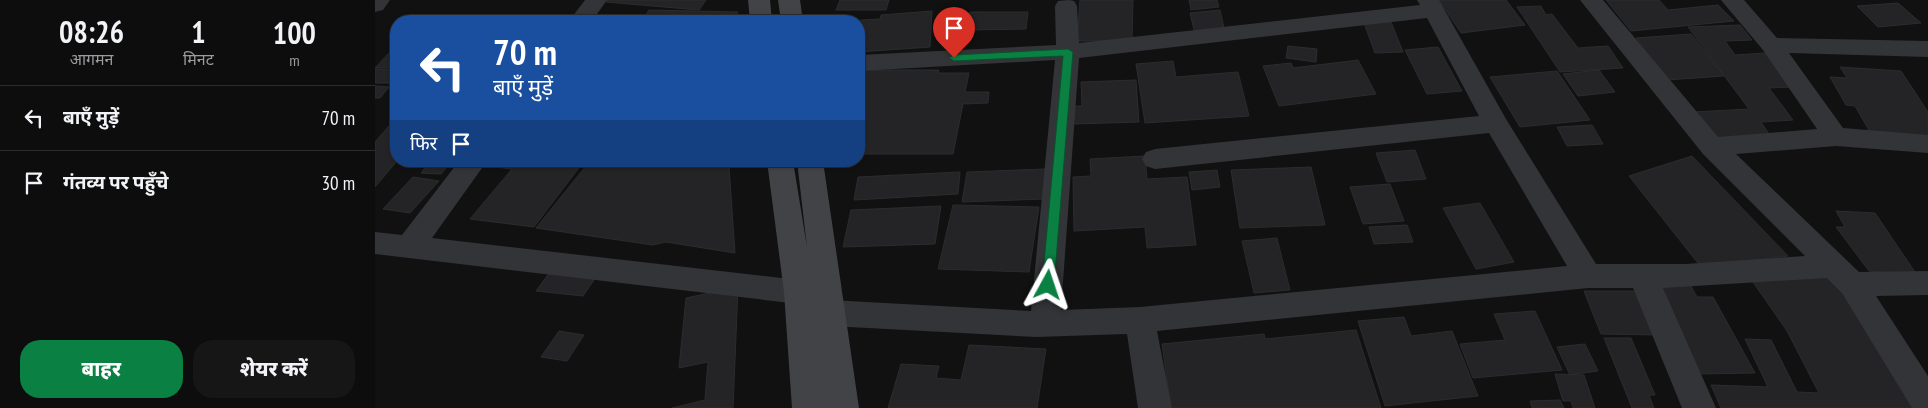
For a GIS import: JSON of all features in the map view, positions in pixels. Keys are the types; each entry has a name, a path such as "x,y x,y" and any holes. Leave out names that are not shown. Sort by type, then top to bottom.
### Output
{"main road":[{"path":"759,0 760,15"},
{"path":"789,0 791,15"},
{"path":"781,167 799,292 809,408"},
{"path":"811,167 842,408"}],"street":[{"path":"375,5 379,0"},
{"path":"585,15 596,0"},
{"path":"1591,0 1712,147 1843,275 1928,405"},
{"path":"1732,0 1771,45 1836,138"},
{"path":"865,63 1068,52 1430,5 1496,123 1588,276"},
{"path":"1045,324 1068,52 1066,6"},
{"path":"1771,45 1928,49"},
{"path":"1155,159 1496,123"},
{"path":"1712,147 1836,138 1865,138 1928,144"},
{"path":"409,247 469,167"},
{"path":"375,243 799,292"},
{"path":"830,313 1045,324 1140,320 1588,276 1843,275 1928,283"},
{"path":"1643,276 1699,408"},
{"path":"1140,320 1155,408"}],"building":[{"path":"608,0 706,0 699,10 606,2"},
{"path":"840,0 889,0 886,10 836,10"},
{"path":"1080,0 1133,0 1132,41 1077,41"},
{"path":"1189,0 1217,0 1219,7 1191,10"},
{"path":"1439,0 1506,0 1525,25 1461,33"},
{"path":"1606,0 1659,0 1668,10 1718,5 1734,21 1631,31"},
{"path":"1898,3 1921,23 1878,27 1857,6"},
{"path":"1541,6 1546,15 1552,14 1578,48 1608,46 1623,68 1560,72 1517,7"},
{"path":"649,10 738,12 736,15 646,15"},
{"path":"1220,10 1225,32 1195,34 1190,13"},
{"path":"932,11 930,47 865,52 865,20 880,19 881,15"},
{"path":"970,12 1028,12 1026,29 968,30"},
{"path":"1391,22 1403,52 1375,53 1364,23"},
{"path":"1740,25 1752,40 1725,41 1735,55 1765,53 1792,87 1769,88 1793,120 1761,122 1771,137 1713,139 1694,112 1749,109 1688,27"},
{"path":"1691,34 1724,76 1667,80 1636,38"},
{"path":"1288,46 1317,49 1316,62 1286,58"},
{"path":"1438,47 1462,91 1427,94 1405,50"},
{"path":"389,53 390,53 390,68 375,68"},
{"path":"1358,60 1376,94 1279,106 1263,66 1291,63 1293,68"},
{"path":"1173,61 1176,77 1238,72 1249,116 1145,123 1136,64"},
{"path":"1840,67 1901,71 1928,112 1928,136 1870,132 1855,106 1846,105 1830,77 1847,78"},
{"path":"375,69 390,70 389,83 375,83"},
{"path":"865,70 939,70 938,73 969,73 965,92 989,92 988,103 963,104 953,154 865,154"},
{"path":"1599,70 1615,92 1578,96 1563,74"},
{"path":"1557,71 1590,120 1520,127 1490,77"},
{"path":"1136,80 1139,122 1073,124 1073,106 1082,106 1081,82"},
{"path":"375,86 389,87 380,98 375,98"},
{"path":"390,125 390,167 392,167 375,187 375,142"},
{"path":"1592,125 1603,144 1567,146 1557,127"},
{"path":"1415,150 1426,179 1387,182 1376,153"},
{"path":"1145,156 1147,179 1187,177 1196,245 1147,248 1145,227 1074,231 1073,177 1091,176 1090,159"},
{"path":"1692,156 1788,256 1701,267 1629,176"},
{"path":"426,167 447,167 441,174 421,173"},
{"path":"495,167 579,167 534,227 470,219 512,169"},
{"path":"585,167 729,167 735,253 666,242 653,245 536,228"},
{"path":"1311,167 1325,225 1240,228 1231,170"},
{"path":"1045,169 1044,199 962,202 967,172"},
{"path":"1217,170 1220,187 1192,190 1189,172"},
{"path":"960,172 958,194 854,200 858,177"},
{"path":"413,177 439,181 410,213 383,209"},
{"path":"1390,184 1404,221 1363,224 1350,187"},
{"path":"1480,203 1514,262 1476,269 1443,208"},
{"path":"953,205 1039,207 1029,272 938,269"},
{"path":"941,206 935,244 843,247 851,210"},
{"path":"1836,211 1875,213 1917,275 1869,271 1836,227 1845,227"},
{"path":"1407,225 1413,242 1374,244 1369,227"},
{"path":"1277,238 1290,290 1254,293 1242,241"},
{"path":"553,268 598,274 583,296 536,291"},
{"path":"1834,272 1913,408 1721,408 1711,385 1768,387 1745,339 1771,340 1797,392 1819,393 1787,331 1753,282"},
{"path":"1688,281 1697,297 1713,297 1755,373 1696,374 1657,285"},
{"path":"738,287 733,408 672,408 705,400 708,362 679,368 686,298"},
{"path":"1584,291 1641,291 1660,335 1601,334"},
{"path":"1535,311 1562,370 1473,378 1460,344 1505,340 1494,314"},
{"path":"1404,317 1411,336 1452,331 1478,396 1385,406 1358,321"},
{"path":"1356,330 1381,408 1171,408 1162,344 1264,334 1265,339"},
{"path":"559,331 584,335 567,361 541,357"},
{"path":"1604,338 1631,338 1655,395 1649,395 1654,408 1632,408"},
{"path":"1585,344 1598,371 1570,375 1557,347"},
{"path":"969,345 1046,349 1037,408 888,408 901,364 939,366 936,378 961,380"},
{"path":"1555,374 1584,375 1595,408 1573,408 1571,401 1563,401"},
{"path":"1560,400 1564,408 1532,408 1530,401"}],"route":[{"path":"954,58 1068,52 1048,285"}]}
